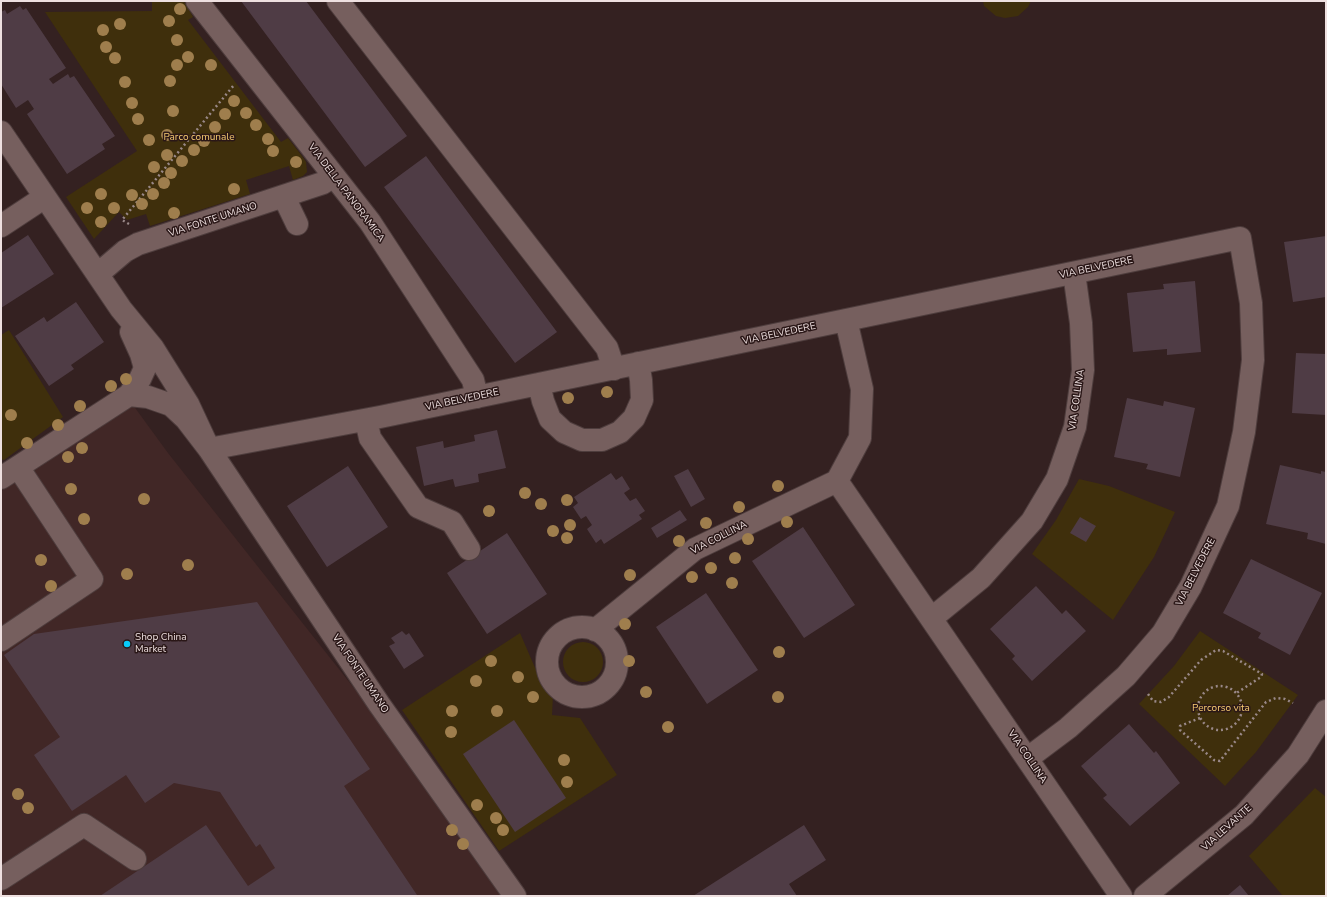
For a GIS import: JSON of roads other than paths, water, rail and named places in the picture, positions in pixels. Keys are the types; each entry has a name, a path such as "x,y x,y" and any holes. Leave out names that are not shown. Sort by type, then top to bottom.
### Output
{"street":[{"name":"VIA DELLA PANORAMICA","path":"197,1 370,222 473,380 477,397"},
{"path":"338,1 607,348 614,369"},
{"name":"VIA FONTE UMANO","path":"1,132 121,309 157,354 188,404 209,449"},
{"name":"VIA FONTE UMANO","path":"98,274 125,251 138,244 284,197 323,183 334,176"},
{"path":"1,226 45,197"},
{"path":"284,197 297,224"},
{"name":"VIA BELVEDERE","path":"209,449 366,420 1240,238 1251,303 1253,360 1244,432 1228,506 1191,586 1163,633 1126,676 1068,728 1028,758"},
{"name":"VIA COLLINA","path":"932,618 981,578 1032,521 1057,479 1075,427 1083,370 1081,323 1074,273"},
{"name":"VIA FONTE UMANO","path":"121,309 141,354 144,368 140,379 129,395 148,397 172,405 186,419 209,449 379,704 515,896"},
{"path":"837,481 860,438 862,389 846,320"},
{"path":"539,384 543,401 550,419 564,432 582,440 602,440 620,432 634,418 642,400 638,363"},
{"path":"1,640 92,579 9,473 129,395"},
{"path":"366,420 370,438 418,507 452,522 469,549"},
{"name":"VIA COLLINA","path":"595,630 695,549 837,481 1121,896"},
{"name":"VIA LEVANTE","path":"1145,896 1244,815 1298,755 1326,711"},
{"path":"1,879 84,825 135,859"}],"place":[{"name":"Shop China Market","path":"127,644"}],"park label":[{"name":"Parco comunale","path":"199,138"},
{"name":"Percorso vita","path":"1221,709"}]}
